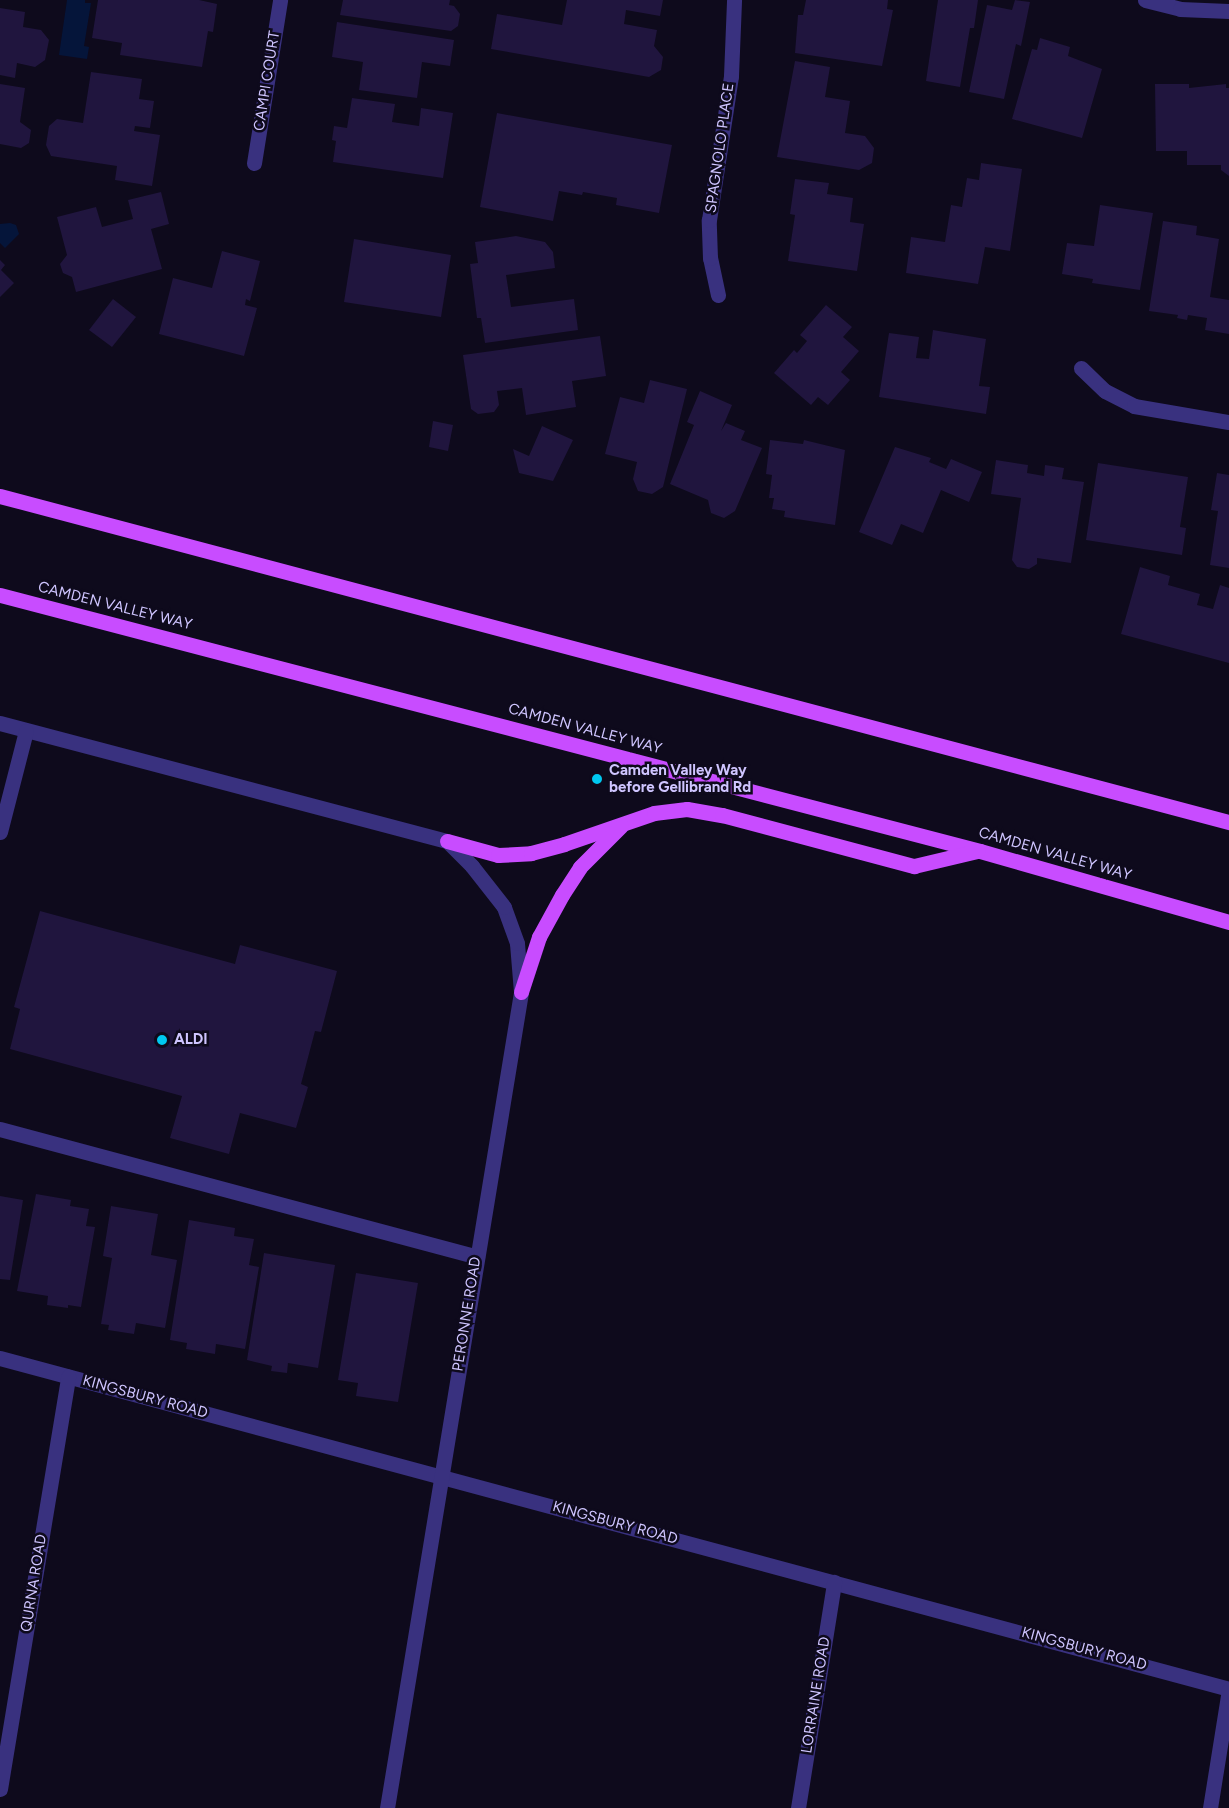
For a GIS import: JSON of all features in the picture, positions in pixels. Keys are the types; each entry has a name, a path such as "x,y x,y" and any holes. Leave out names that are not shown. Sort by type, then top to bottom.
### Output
{"main road":[{"path":"0,496 1229,822"},
{"name":"CAMDEN VALLEY WAY","path":"0,595 980,851 1229,922"},
{"path":"447,841 498,855 531,853 654,813 687,809 722,814 914,866 980,851"},
{"path":"521,992 539,937 562,895 580,867 626,822"}],"street":[{"name":"CAMPI COURT","path":"254,163 280,0"},
{"name":"SPAGNOLO PLACE","path":"718,295 710,258 709,230 731,76 734,0"},
{"path":"1145,0 1180,9 1229,11"},
{"path":"1081,368 1106,391 1134,406 1229,422"},
{"path":"0,723 447,841"},
{"path":"0,832 26,731"},
{"name":"PERONNE ROAD","path":"387,1808 521,992 517,944 504,907 472,866 447,841"},
{"path":"0,1129 477,1257"},
{"name":"KINGSBURY ROAD","path":"0,1358 1229,1689"},
{"name":"QURNA ROAD","path":"0,1790 68,1377"},
{"name":"LORRAINE ROAD","path":"798,1808 834,1582"},
{"path":"1210,1808 1229,1689"}],"water":[{"path":"67,0 85,0 85,3 91,3 84,46 89,47 87,59 59,55"},
{"path":"0,224 16,225 19,234 5,248 0,243"}],"building":[{"path":"98,0 199,0 217,4 213,32 208,31 202,67 120,55 122,43 92,38"},
{"path":"343,0 450,0 449,5 454,6 460,14 458,26 451,31 340,15"},
{"path":"567,0 663,0 660,16 626,10 624,24 657,30 654,46 663,57 661,70 649,77 491,49 497,14 562,25"},
{"path":"806,0 888,0 887,9 893,10 882,66 795,53 798,15 803,15"},
{"path":"938,0 978,0 974,28 970,28 960,87 926,81"},
{"path":"1015,0 1030,2 1021,46 1016,44 1004,99 969,92 987,5 1012,10"},
{"path":"0,8 25,12 23,27 41,30 49,40 45,60 35,67 17,63 15,78 0,75"},
{"path":"337,22 454,40 450,66 422,62 417,98 359,90 363,62 332,57"},
{"path":"1040,38 1070,47 1068,56 1102,69 1082,138 1012,119 1032,49 1037,50"},
{"path":"795,61 830,67 825,97 850,101 845,133 865,136 874,148 872,163 859,170 777,157"},
{"path":"91,72 142,79 139,99 154,101 150,128 135,126 134,131 160,135 152,186 115,180 117,166 51,156 46,145 49,126 57,119 83,123"},
{"path":"0,84 25,88 20,122 31,130 29,143 21,148 0,144"},
{"path":"1155,84 1189,84 1189,88 1226,84 1226,88 1229,88 1229,176 1221,170 1221,165 1187,165 1187,151 1156,151"},
{"path":"352,98 395,104 392,122 419,126 421,108 453,113 443,178 333,162 336,141 332,140 334,126 347,128"},
{"path":"497,113 672,145 659,213 616,205 617,198 583,192 582,195 559,191 553,221 480,207"},
{"path":"981,163 1022,169 1010,251 985,247 978,284 906,273 911,237 945,242 951,205 962,207 967,178 979,180"},
{"path":"795,179 829,183 827,194 853,198 850,222 864,224 857,271 788,261 795,215 790,214"},
{"path":"161,192 169,224 151,229 162,269 76,292 72,277 63,273 60,264 67,255 57,217 96,207 102,227 133,219 128,200"},
{"path":"1100,205 1153,213 1140,290 1092,283 1093,279 1062,274 1067,243 1094,246"},
{"path":"1163,221 1197,226 1196,235 1219,239 1210,297 1229,300 1229,334 1205,330 1207,318 1188,315 1187,320 1177,318 1178,315 1149,311"},
{"path":"516,236 545,242 553,252 555,268 506,275 511,307 574,299 578,330 485,343 481,318 477,318 470,264 478,263 475,242"},
{"path":"354,239 451,255 441,317 344,302"},
{"path":"222,251 260,261 250,301 246,299 245,305 257,308 244,356 159,334 173,278 212,288"},
{"path":"0,260 5,265 1,270 14,283 0,297"},
{"path":"113,299 136,317 112,347 89,330"},
{"path":"826,305 852,327 843,337 859,351 841,372 850,380 828,405 818,397 811,405 774,373 794,350 797,353 807,341 800,335"},
{"path":"933,330 986,339 979,386 990,387 986,414 879,397 889,333 919,337 916,358 929,359"},
{"path":"600,336 606,376 572,381 576,407 526,415 522,388 497,391 499,405 494,412 478,414 471,409 463,355"},
{"path":"650,380 687,389 663,487 652,494 638,491 633,479 637,462 605,454 620,397 644,403"},
{"path":"700,391 732,405 721,431 726,423 745,431 741,440 762,448 735,511 724,518 711,513 708,500 670,484 694,425 687,422"},
{"path":"433,421 453,425 448,451 429,447"},
{"path":"542,426 573,440 553,481 519,473 513,449 529,456"},
{"path":"770,440 803,444 804,440 845,450 835,525 784,517 785,511 772,509 774,498 769,498 772,475 766,474"},
{"path":"895,447 931,458 929,462 946,469 951,459 982,472 969,502 941,490 923,533 901,524 892,545 859,532"},
{"path":"996,460 1028,465 1027,473 1044,476 1045,465 1064,468 1062,479 1084,482 1071,563 1037,558 1037,564 1029,569 1017,567 1012,560 1021,498 991,494"},
{"path":"1098,463 1188,477 1180,527 1186,528 1182,555 1086,540"},
{"path":"1217,473 1229,475 1229,568 1210,565 1218,511 1211,510"},
{"path":"1140,567 1170,576 1168,585 1200,594 1197,605 1213,609 1220,585 1229,588 1229,663 1121,634"},
{"name":"ALDI","path":"40,911 235,964 240,945 337,971 321,1032 315,1031 301,1084 308,1087 296,1128 240,1113 229,1154 170,1138 182,1096 10,1049 20,1009 14,1007"},
{"path":"36,1194 71,1200 70,1206 89,1209 86,1226 95,1227 81,1307 47,1305 48,1296 17,1291"},
{"path":"0,1196 23,1200 10,1280 0,1279"},
{"path":"111,1206 158,1214 151,1255 177,1260 165,1328 136,1323 134,1334 108,1330 109,1325 101,1324 112,1258 103,1256"},
{"path":"189,1220 235,1228 234,1236 254,1239 249,1265 259,1267 245,1349 216,1344 215,1354 186,1349 187,1343 170,1340"},
{"path":"264,1253 335,1265 318,1368 288,1363 287,1373 271,1371 272,1366 247,1360"},
{"path":"356,1273 418,1283 398,1402 356,1396 358,1383 338,1380"}],"place":[{"name":"Camden Valley Way before Gellibrand Rd","path":"597,779"},
{"name":"ALDI","path":"162,1040"}]}
